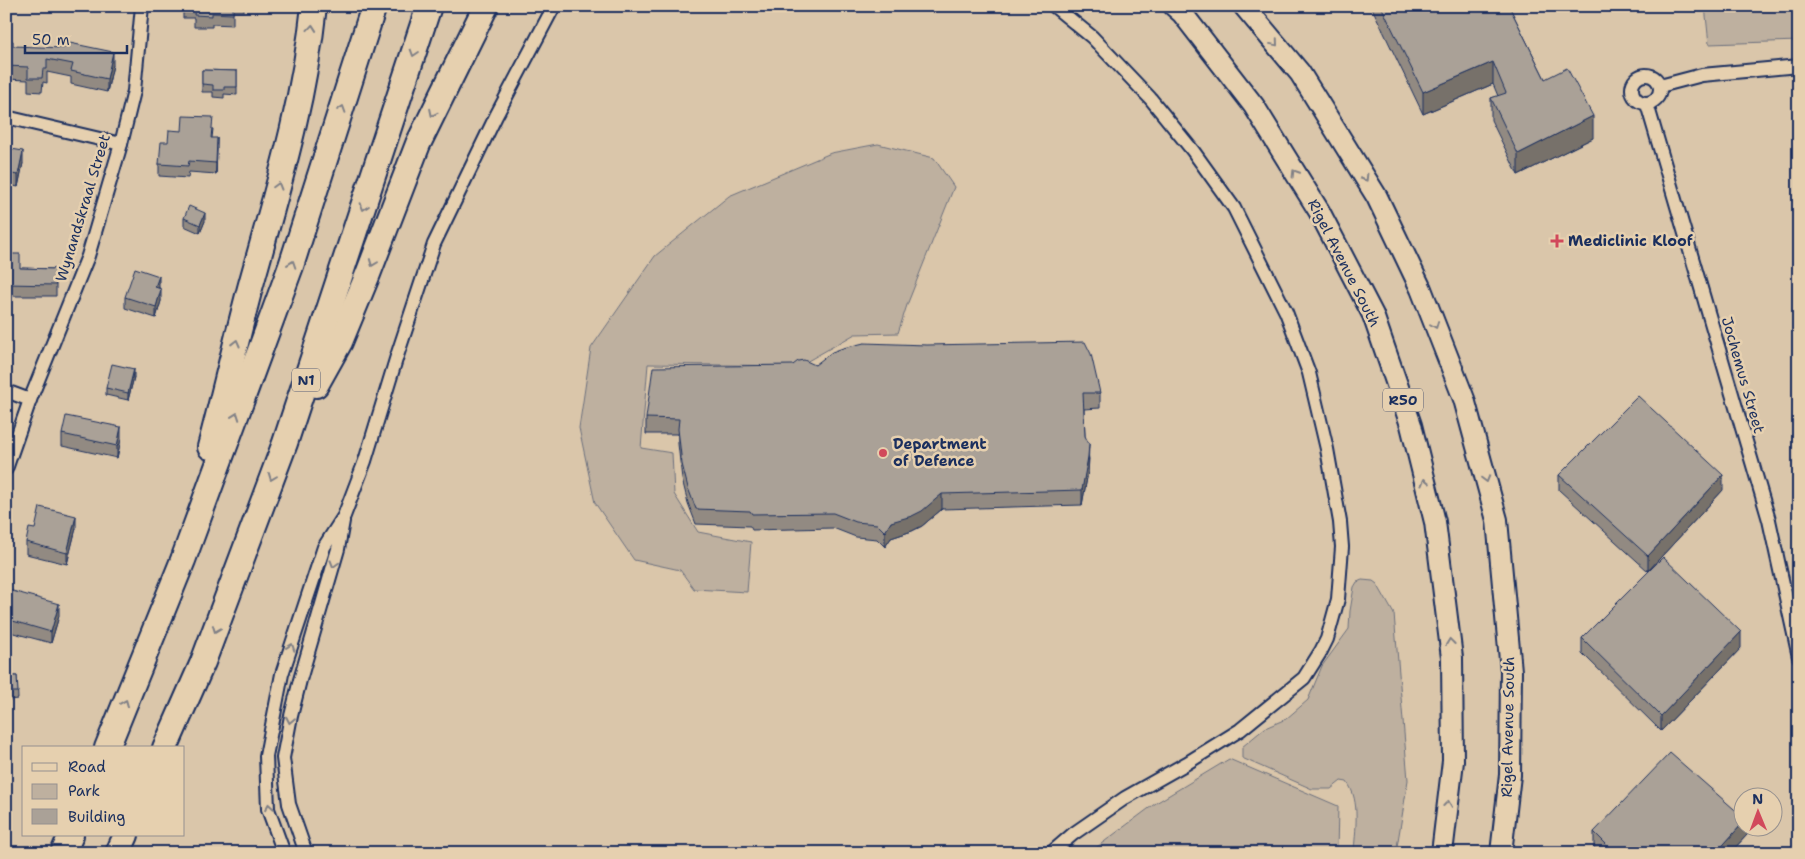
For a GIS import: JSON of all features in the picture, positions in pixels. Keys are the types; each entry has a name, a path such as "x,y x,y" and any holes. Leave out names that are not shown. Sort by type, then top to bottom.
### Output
{"highway":[{"path":"182,560 246,304 301,99 310,50 314,6"},
{"path":"108,746 182,560 291,266 374,6"},
{"name":"N1","path":"166,746 203,662 285,443 429,6"},
{"path":"285,443 340,342 418,144 486,6"},
{"path":"63,853 71,836"},
{"path":"118,853 126,836"}],"main road":[{"name":"Rigel Avenue South","path":"1174,6 1182,13 1254,106 1319,211 1373,315 1411,424 1435,522 1452,658 1453,761 1442,853"},
{"name":"Rigel Avenue South","path":"1244,6 1300,73 1377,197 1421,289 1464,399 1497,520 1511,671 1510,775 1501,853"}],"street":[{"name":"Wynandskraal Street","path":"6,469 30,400 88,256 121,144 134,91 142,6"},
{"path":"306,853 288,804 283,758 290,716 338,549 344,516 365,461 434,244 496,116 554,6"},
{"path":"1051,853 1073,834 1125,798 1240,730 1304,678 1327,638 1338,599 1342,547 1340,522 1327,449 1309,373 1286,312 1234,208 1193,151 1150,98 1092,37 1054,6"},
{"path":"1660,86 1702,75 1799,66"},
{"path":"1642,75 1655,78 1660,86 1656,99 1648,104 1638,102 1631,90 1634,81 1642,75"},
{"name":"Jochemus Street","path":"1648,104 1769,520 1799,657"},
{"path":"6,117 121,144"},
{"path":"6,391 30,400"},
{"path":"284,853 268,809 266,756 282,674 324,547 344,516"}],"green space":[{"path":"1705,6 1799,6 1799,41 1709,44"},
{"path":"878,144 934,158 954,187 907,305 898,333 855,334 799,366 648,364 641,448 672,453 674,494 698,532 751,542 747,592 694,589 680,570 634,560 595,503 579,428 591,348 655,256 729,196 831,153"},
{"path":"1362,580 1373,581 1377,584 1394,614 1408,780 1396,853 1354,853 1356,807 1347,782 1341,781 1331,789 1312,789 1242,758 1242,747 1265,728 1286,719 1308,700 1322,666 1349,629 1354,587 1357,582"},
{"path":"1229,759 1338,806 1337,853 1089,853 1156,803"}],"building":[{"path":"183,6 233,6 233,14 212,13 212,16 194,15 195,7"},
{"path":"1381,6 1509,6 1545,79 1567,68 1593,116 1518,154 1491,98 1506,93 1493,62 1423,92"},
{"path":"6,40 13,41 13,46 64,48 65,42 113,52 107,79 71,71 73,64 47,59 47,69 43,69 42,78 28,78 28,67 6,66"},
{"path":"202,70 237,71 237,87 224,87 224,90 213,90 213,85 202,84"},
{"path":"183,116 213,117 211,138 217,138 216,163 189,161 188,166 159,164 161,142 168,142 169,130 182,131"},
{"path":"6,148 23,151 18,175 6,173"},
{"path":"189,206 205,213 200,225 184,218"},
{"path":"6,254 20,254 20,268 56,269 56,285 6,284"},
{"path":"135,268 159,276 155,287 161,289 156,307 125,297"},
{"name":"Department of Defence","path":"1085,342 1091,354 1100,393 1083,393 1085,436 1089,444 1082,490 942,494 922,511 891,522 885,532 877,524 856,522 833,513 752,514 750,511 696,509 682,464 678,429 679,419 646,418 653,367 793,365 798,361 804,360 815,365 832,352 864,343 927,345"},
{"path":"112,364 134,369 128,393 106,388"},
{"path":"1638,396 1723,475 1648,556 1559,475"},
{"path":"66,416 121,427 117,446 62,434"},
{"path":"40,507 76,516 67,553 26,542 29,528 35,529"},
{"path":"1663,557 1741,632 1661,716 1582,638"},
{"path":"9,590 59,604 51,632 6,619 6,600"},
{"path":"6,676 17,676 18,692 8,692 8,698 6,698"},
{"path":"1670,753 1732,807 1732,835 1716,853 1615,853 1594,832"}],"place":[{"name":"Mediclinic Kloof","path":"1557,241"},
{"name":"Department of Defence","path":"883,453"}]}
